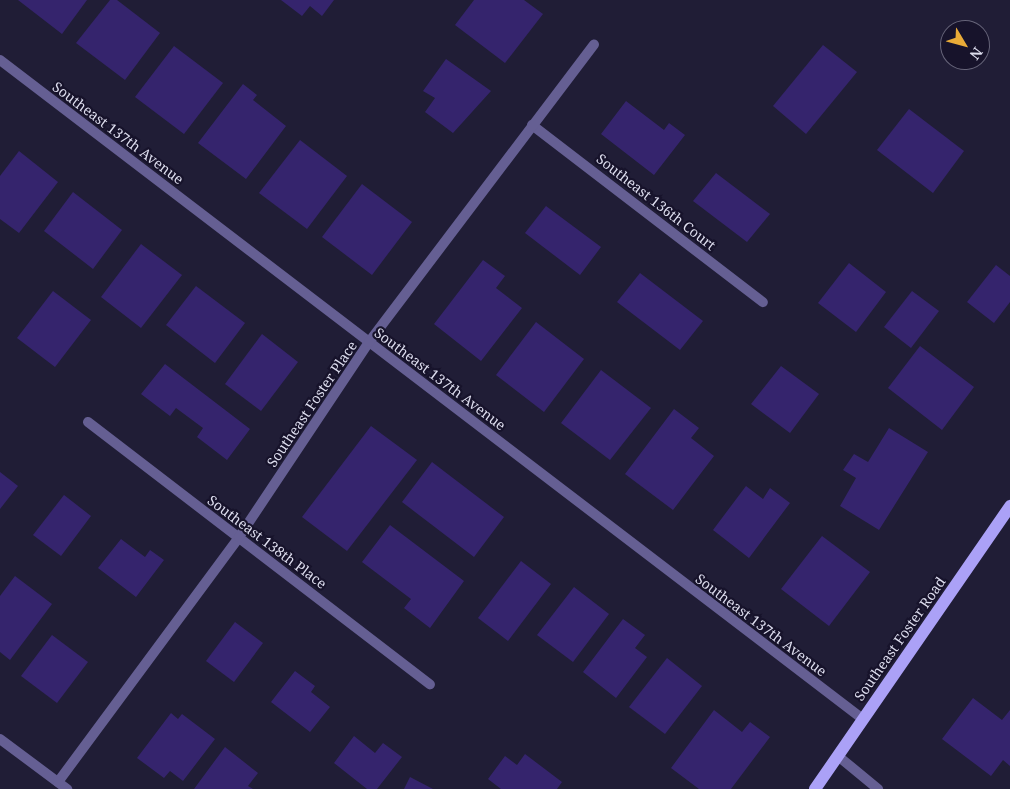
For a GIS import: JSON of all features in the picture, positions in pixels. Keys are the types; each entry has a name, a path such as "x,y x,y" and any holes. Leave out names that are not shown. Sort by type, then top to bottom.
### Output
{"main road":[{"name":"Southeast Foster Road","path":"815,789 1010,506"}],"street":[{"name":"Southeast Foster Place","path":"58,782 239,537 369,342 594,44"},
{"name":"Southeast 137th Avenue","path":"0,60 863,719"},
{"name":"Southeast 136th Court","path":"532,125 763,302"},
{"name":"Southeast 138th Place","path":"88,422 430,684"},
{"path":"0,739 67,789"},
{"path":"838,756 878,789"}],"building":[{"path":"18,0 87,0 62,34"},
{"path":"110,0 117,0 160,33 125,80 76,43"},
{"path":"281,0 334,0 322,16 310,6 302,16"},
{"path":"474,0 524,0 543,14 505,63 455,25"},
{"path":"823,45 857,72 806,134 773,106"},
{"path":"174,46 223,83 184,134 135,97"},
{"path":"446,59 491,91 453,133 425,112 435,98 423,91"},
{"path":"243,84 257,95 253,100 286,126 246,179 198,143"},
{"path":"626,101 664,130 669,123 685,135 654,175 601,134"},
{"path":"909,109 964,151 933,193 877,150"},
{"path":"300,140 347,176 307,229 259,193"},
{"path":"19,151 58,182 19,233 0,219 0,176"},
{"path":"716,173 770,214 747,242 693,201"},
{"path":"362,184 412,222 372,275 322,237"},
{"path":"73,192 122,230 93,269 44,231"},
{"path":"546,206 601,247 580,275 525,233"},
{"path":"141,244 182,275 141,328 101,297"},
{"path":"483,260 505,276 496,288 522,308 481,361 434,324"},
{"path":"849,263 886,292 856,332 818,303"},
{"path":"996,265 1010,276 1010,302 994,323 967,302"},
{"path":"640,273 703,321 680,350 617,302"},
{"path":"196,286 245,323 215,363 166,325"},
{"path":"53,291 91,320 55,367 17,338"},
{"path":"912,291 939,311 911,348 884,327"},
{"path":"536,322 584,359 544,412 496,375"},
{"path":"262,334 298,362 261,411 225,384"},
{"path":"920,346 974,387 942,430 888,388"},
{"path":"165,364 250,429 227,460 197,437 203,428 176,408 170,416 141,394"},
{"path":"781,366 819,394 790,433 751,404"},
{"path":"601,370 651,408 610,460 561,423"},
{"path":"674,409 699,428 691,438 714,456 673,510 625,474"},
{"path":"371,426 417,460 347,551 302,517"},
{"path":"889,428 928,452 879,530 840,506 856,478 843,470 854,454 868,462"},
{"path":"432,462 504,517 474,557 402,502"},
{"path":"0,472 18,486 0,509"},
{"path":"746,486 763,499 770,488 790,503 749,558 713,530"},
{"path":"64,495 91,516 61,556 33,535"},
{"path":"390,525 464,581 430,628 404,608 411,599 362,562"},
{"path":"822,536 870,572 829,626 781,589"},
{"path":"121,539 145,557 150,550 164,560 136,597 98,568"},
{"path":"521,561 551,584 508,641 478,618"},
{"path":"15,576 52,604 10,660 0,652 0,596"},
{"path":"574,587 609,614 573,662 537,635"},
{"path":"623,619 645,635 635,648 647,657 616,698 583,672"},
{"path":"235,622 263,643 234,682 206,661"},
{"path":"52,635 88,662 57,703 21,676"},
{"path":"667,658 702,686 665,734 629,707"},
{"path":"295,671 315,686 311,692 330,707 310,732 271,702"},
{"path":"973,698 1002,720 1010,710 1010,766 1003,760 991,776 942,739"},
{"path":"714,710 742,732 750,722 770,737 731,789 699,789 671,768"},
{"path":"171,713 178,719 182,714 215,739 183,781 170,771 164,778 137,758"},
{"path":"354,736 375,753 383,743 402,757 377,789 367,789 334,763"},
{"path":"225,747 258,773 248,786 253,789 194,789"},
{"path":"525,754 562,782 557,789 501,789 488,779 505,756 517,765"},
{"path":"410,777 433,789 404,789"}]}
